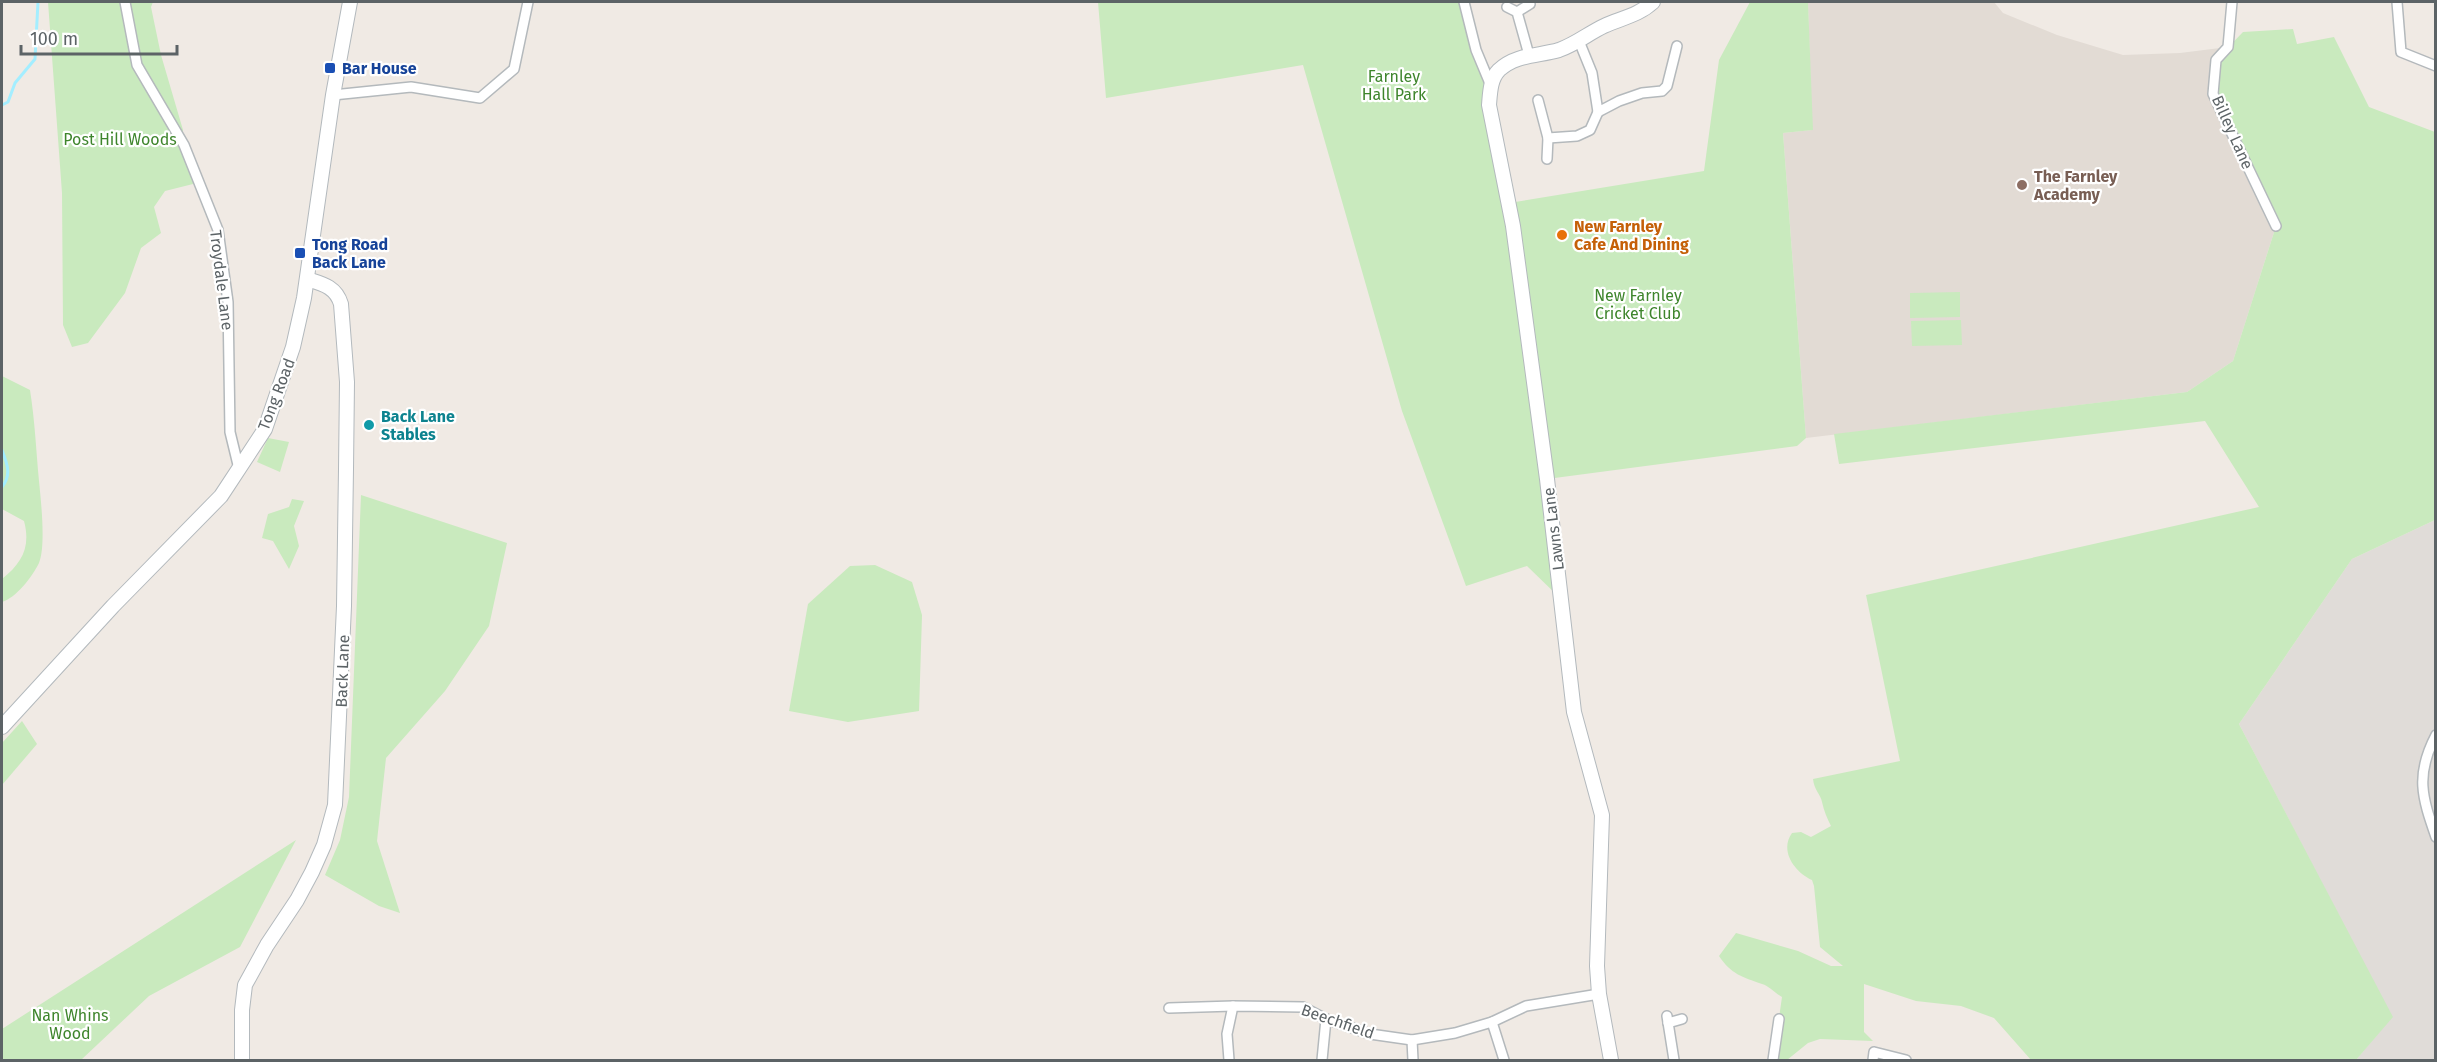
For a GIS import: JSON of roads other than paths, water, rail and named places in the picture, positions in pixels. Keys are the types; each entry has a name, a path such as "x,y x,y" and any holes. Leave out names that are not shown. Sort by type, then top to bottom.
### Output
{"street":[{"name":"Troydale Lane","path":"125,2 137,65 184,146 218,230 228,302 230,432 238,470"},
{"name":"Tong Road","path":"2,727 113,606 215,503 265,429 293,347 308,279 333,95 350,2"},
{"path":"333,95 411,87 480,98 514,69 528,2"},
{"name":"Lawns Lane","path":"1464,2 1476,50 1491,86 1489,105 1491,123 1515,238 1548,489 1570,683 1575,712 1602,815 1597,966 1599,994 1611,1060"},
{"path":"1491,86 1497,72 1510,62 1529,55 1558,50 1606,25 1643,11 1653,2"},
{"name":"Billey Lane","path":"2232,2 2228,47 2216,60 2213,94 2276,226"},
{"path":"2397,2 2401,52 2436,66"},
{"path":"1517,12 1530,4"},
{"path":"1507,7 1517,12 1529,55"},
{"path":"1548,138 1577,136 1590,130 1598,112 1592,73 1579,41"},
{"path":"1598,112 1642,93 1662,91 1667,86 1677,46"},
{"path":"1538,100 1548,138 1547,159"},
{"name":"Back Lane","path":"242,1060 242,1010 245,985 312,872 324,845 335,805 344,606 347,382 342,304 339,295 330,287 308,279"},
{"path":"2436,735 2426,756 2422,776 2422,797 2436,837"},
{"name":"Beechfield","path":"1168,1008 1303,1007 1326,1019 1370,1034 1412,1040 1455,1033 1492,1022 1526,1006 1599,994"},
{"path":"1229,1060 1227,1034 1233,1006"},
{"path":"1322,1060 1326,1019"},
{"path":"1674,1060 1667,1020 1682,1019"},
{"path":"1773,1060 1779,1019"},
{"path":"1492,1022 1504,1060"},
{"path":"1412,1040 1413,1060"},
{"path":"1873,1060 1874,1052 1906,1060"}],"waterway":[{"path":"2,105 8,102 15,83 35,59 38,2"},
{"path":"2,450 8,473 2,487"}],"place":[{"name":"Bar House","path":"330,68"},
{"name":"The Farnley Academy","path":"2022,185"},
{"name":"New Farnley Cafe And Dining","path":"1562,235"},
{"name":"Tong Road Back Lane","path":"300,253"},
{"name":"Back Lane Stables","path":"369,425"}],"park label":[{"name":"Farnley Hall Park","path":"1394,85"},
{"name":"Post Hill Woods","path":"120,139"},
{"name":"New Farnley Cricket Club","path":"1638,304"},
{"name":"Nan Whins Wood","path":"70,1024"}]}
